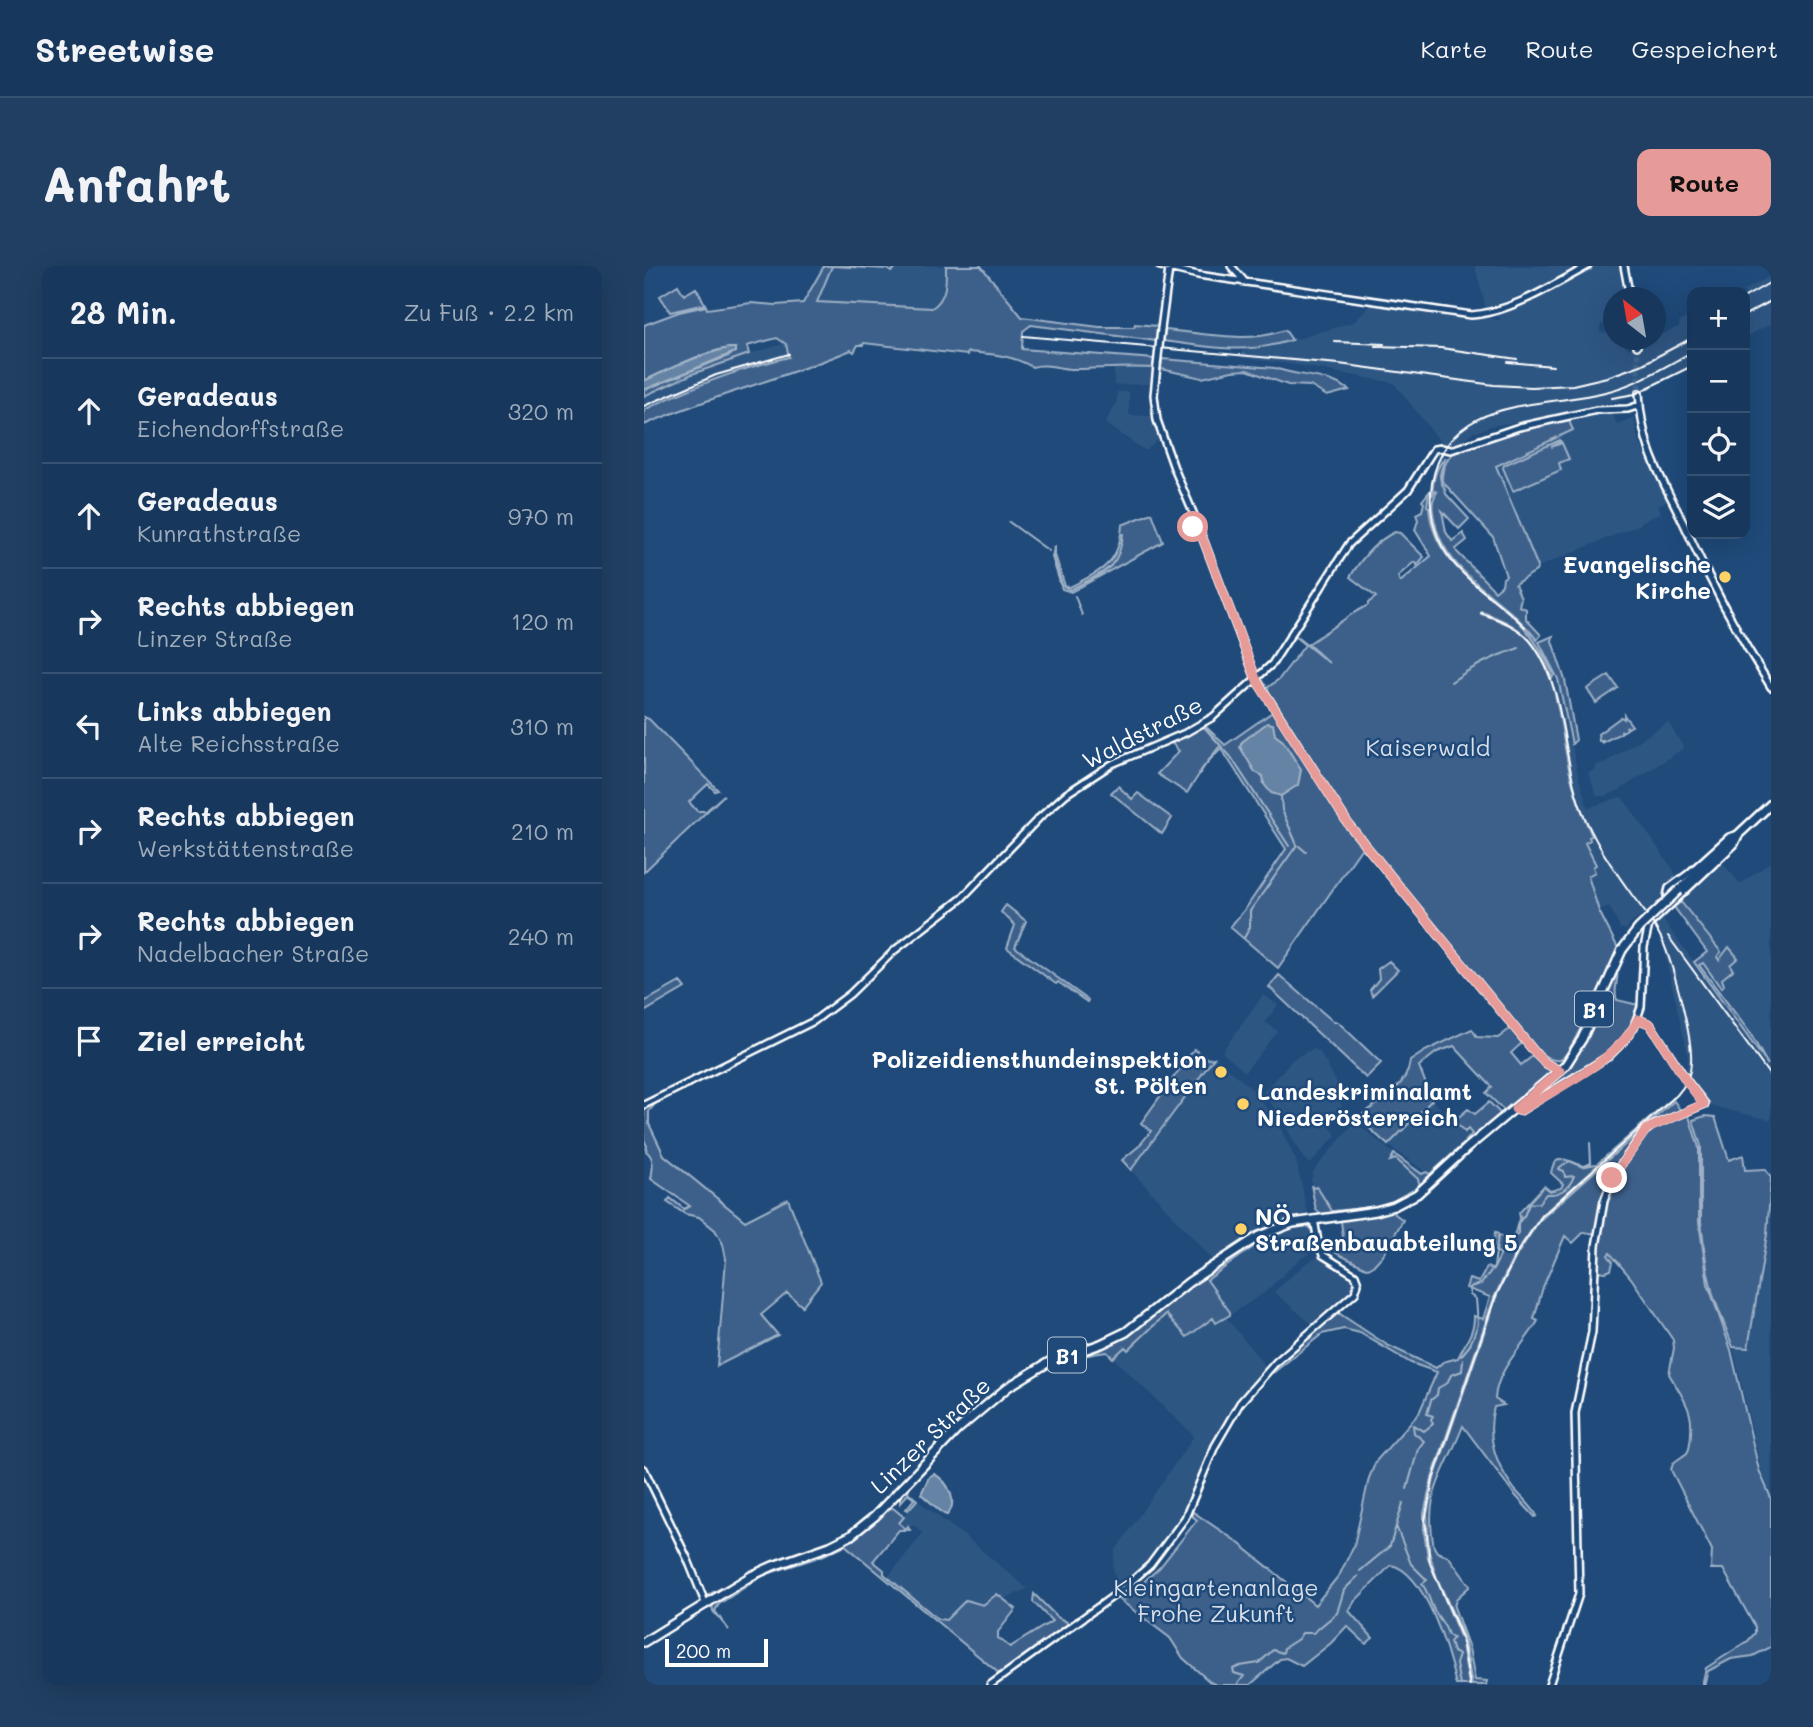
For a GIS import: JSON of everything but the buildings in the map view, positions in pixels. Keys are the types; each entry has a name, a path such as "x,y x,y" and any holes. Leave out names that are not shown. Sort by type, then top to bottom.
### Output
{"main road":[{"name":"B1","path":"1739,835 1771,804"},
{"name":"Linzer Straße","path":"706,1605 760,1572 830,1546 858,1531 969,1419 1026,1375 1049,1362 1101,1344 1126,1332 1196,1276 1265,1232 1287,1224 1376,1211 1406,1200 1422,1190 1560,1071 1582,1039 1622,950 1645,922 1739,835"},
{"name":"B1","path":"644,1642 706,1605"}],"street":[{"path":"1160,266 1229,280 1471,315 1511,305 1588,266"},
{"path":"1624,266 1628,287"},
{"path":"1229,280 1231,267"},
{"path":"1231,267 1245,282"},
{"path":"1169,269 1154,395 1157,421 1197,522 1193,528 1200,531 1256,678 1357,835 1537,1055 1560,1071"},
{"path":"1639,393 1643,432 1649,453 1710,582 1771,687"},
{"name":"Waldstraße","path":"644,1105 814,1021 841,1001 895,950 970,891 1039,818 1066,794 1112,764 1205,723 1272,664 1349,544 1408,490 1434,449 1441,447 1451,450 1520,427 1597,410 1628,409 1640,405"},
{"path":"1670,905 1667,896 1669,888 1729,837 1739,835"},
{"path":"1515,1109 1520,1111 1609,1056 1625,1040 1638,1019 1643,996 1647,929 1735,844 1739,835"},
{"path":"1549,1685 1579,1594 1574,1420 1592,1332 1597,1240 1604,1201 1619,1168 1647,1129 1704,1104 1650,1024 1638,1019"},
{"path":"990,1685 1123,1589 1155,1559 1185,1518 1216,1446 1240,1403 1276,1362 1355,1293 1358,1283 1353,1273 1329,1260 1321,1251 1314,1219"},
{"path":"644,1469 688,1560 706,1605"}],"shaded area":[{"path":"831,266 888,269 891,272 898,266 946,266 944,291 932,308 817,302"},
{"path":"1475,266 1618,266 1622,287 1603,287 1603,324 1600,332 1603,332 1603,350 1666,350 1666,332 1680,326 1679,322 1687,318 1687,368 1622,400 1490,426 1476,433 1474,431 1460,444 1452,447 1442,444 1394,383 1297,365 1241,358 1242,350 1267,348 1354,322 1370,305 1501,320 1499,317 1488,316"},
{"path":"1771,276 1771,324 1750,334 1750,287"},
{"path":"786,343 789,357 717,378 644,410 644,396 664,386 725,362"},
{"path":"735,348 735,352 644,390 644,381 675,366"},
{"path":"1114,366 1154,368 1151,384 1114,385"},
{"path":"1117,392 1129,392 1129,415 1153,416 1159,436 1147,450 1105,423 1117,401"},
{"path":"1612,413 1617,424 1634,417 1645,456 1668,501 1658,506 1661,513 1641,524 1538,567 1495,466 1573,431 1568,419"},
{"path":"1443,451 1446,451 1434,478 1432,495 1437,492 1431,502 1443,546 1461,569 1527,627 1549,658 1562,693 1577,771 1588,808 1623,798 1675,872 1676,878 1666,888 1663,900 1646,916 1644,914 1628,926 1627,930 1620,928 1609,906 1598,911 1588,876 1596,865 1584,843 1592,835 1573,787 1554,692 1546,670 1533,646 1520,631 1481,614 1482,612 1510,623 1524,632 1538,649 1552,677 1549,663 1531,636 1459,571 1437,540 1427,506 1433,472"},
{"path":"1668,722 1684,748 1618,791 1597,796 1588,773 1595,769 1595,766 1606,762"},
{"path":"1267,723 1273,724 1275,735 1283,741 1301,770 1298,785 1281,796 1271,793 1264,784 1263,776 1255,772 1240,747 1242,742"},
{"path":"1722,862 1740,884 1771,862 1771,1068 1710,984 1771,1070 1771,1120 1711,1106 1687,1077 1688,1055 1663,946 1653,925 1661,917 1694,962 1707,952 1675,909 1675,904"},
{"path":"1263,995 1278,1005 1265,1022 1278,1031 1245,1072 1223,1053 1223,1050"},
{"path":"1313,1049 1319,1051 1345,1097 1341,1102 1342,1109 1331,1118 1331,1128 1336,1135 1310,1164 1303,1158 1282,1119 1263,1092 1294,1058"},
{"path":"1214,1058 1252,1089 1278,1123 1296,1160 1308,1214 1265,1226 1213,1260 1131,1170"},
{"path":"1432,1100 1465,1131 1468,1129 1473,1134 1430,1175 1388,1145"},
{"path":"1355,1122 1394,1154 1391,1160 1396,1159 1418,1179 1420,1186 1389,1203 1332,1211 1317,1187 1313,1188 1311,1179 1314,1170"},
{"path":"1771,1198 1771,1494 1761,1469 1733,1347 1748,1348"},
{"path":"1305,1225 1311,1230 1315,1250 1300,1259 1264,1293 1230,1315 1207,1281 1273,1234"},
{"path":"1319,1257 1349,1272 1354,1283 1350,1293 1313,1325 1274,1292 1306,1263"},
{"path":"1166,1314 1193,1331 1213,1318 1217,1322 1226,1317 1266,1367 1228,1415 1184,1511 1145,1564 1121,1585 1116,1579 1113,1567 1115,1551 1194,1436 1113,1358 1125,1347 1129,1349"},
{"path":"934,1474 944,1482 952,1498 947,1515 921,1494 929,1477"},
{"path":"917,1500 1028,1589 1004,1599 997,1594 993,1595 983,1605 966,1600 946,1620 938,1619 888,1577 923,1533 913,1524 906,1529 898,1523"}],"green space":[{"path":"824,266 832,266 817,302 932,308 943,295 946,266 981,266 1022,317 1099,327 1134,327 1135,324 1158,326 1157,341 1031,325 1023,331 1022,349 1155,359 1154,368 1032,367 993,354 968,352 967,355 864,343 858,345 854,352 851,350 644,425 644,410 697,386 789,357 786,344 777,338 747,346 749,354 692,374 644,396 644,390 731,355 735,348 701,356 644,381 644,325 679,312 706,306 707,309 751,303 803,303"},
{"path":"832,266 898,266 891,272 887,269"},
{"path":"678,285 684,295 696,288 705,304 670,312 660,296"},
{"path":"1165,330 1241,337 1285,330 1292,340 1259,347 1213,347 1164,341"},
{"path":"1162,359 1275,368 1322,378 1349,390 1327,396 1310,386 1288,385 1247,370 1202,378 1161,369"},
{"path":"1568,419 1573,430 1496,466 1538,567 1515,584 1521,598 1519,606 1526,609 1526,619 1541,635 1537,640 1462,570 1450,555 1440,538 1434,518 1433,505 1437,492 1432,496 1433,485 1437,470 1446,457 1441,470 1441,481 1446,494 1469,519 1459,529 1442,511 1446,532 1452,541 1463,533 1467,540 1456,549 1457,552 1495,591 1506,576 1493,537 1442,481 1445,465 1455,452 1508,433"},
{"path":"1560,440 1561,442 1551,447 1562,443 1569,459 1559,463 1561,470 1513,491 1504,465"},
{"name":"Kaiserwald","path":"1429,492 1427,506 1433,527 1450,560 1521,624 1539,648 1554,675 1552,678 1540,653 1521,632 1543,661 1556,696 1571,778 1592,836 1585,843 1596,865 1593,867 1595,872 1588,876 1599,911 1618,948 1582,1027 1566,1055 1560,1060 1540,1053 1358,834 1259,680 1294,635 1329,663 1308,644 1376,597 1350,577 1364,557 1381,540 1395,532 1400,533 1424,557 1417,565 1414,562 1398,576 1400,582 1431,556 1415,530 1418,520 1416,514 1422,511 1422,501","holes":["1482,612 1507,622 1520,632 1481,614","1294,636 1305,645 1279,679 1267,688 1262,679"]},
{"path":"1152,513 1163,542 1071,592 1062,589 1052,557 1055,547 1065,586 1070,587 1100,570 1113,558 1122,525"},
{"path":"1553,636 1552,641 1565,680 1576,740 1572,744 1558,679 1539,642"},
{"path":"1609,675 1618,688 1596,703 1587,689"},
{"path":"1274,711 1363,846 1278,968 1230,927 1286,849 1221,748 1206,764 1187,793 1157,774 1179,751 1170,741 1204,725 1225,745"},
{"path":"1624,715 1632,726 1626,726 1627,729 1601,743 1603,741 1599,741 1598,734 1621,717 1624,719"},
{"path":"644,717 718,790 715,791 708,784 689,802 697,811 706,811 724,795 644,872"},
{"path":"1118,786 1132,799 1138,793 1172,818 1162,834 1111,793"},
{"path":"1681,902 1721,952 1717,957 1719,960 1729,947 1738,958 1730,965 1733,970 1722,979 1724,985 1721,988 1703,963 1699,965 1750,1033 1768,1065 1694,962 1707,952 1674,907"},
{"path":"1006,905 1026,921 1015,947 1088,1000 1087,1002 1058,982 1056,984 1007,948 1015,925 1001,912"},
{"path":"1389,961 1398,970 1372,996 1370,990 1379,979 1378,969"},
{"path":"1616,967 1617,1000 1638,1005 1631,1021 1632,1025 1613,1049 1600,1059 1530,1103 1570,1066 1587,1036"},
{"path":"1279,975 1334,1022 1338,1022 1381,1063 1366,1078 1269,987"},
{"path":"680,982 685,988 644,1012 644,1002"},
{"path":"1511,1028 1523,1042 1511,1053 1521,1065 1534,1055 1552,1072 1506,1112 1486,1093 1492,1087 1454,1046 1437,1052 1419,1066 1432,1100 1388,1145 1358,1118 1397,1087 1403,1080 1410,1061 1425,1051 1472,1029 1477,1037 1498,1038"},
{"path":"1194,1049 1208,1059 1214,1058 1131,1170 1122,1160 1139,1146 1151,1131 1141,1123"},
{"path":"685,1087 656,1103 649,1111 649,1124 664,1155 745,1221 788,1199 821,1282 802,1306 787,1293 761,1315 778,1335 717,1366 726,1259 723,1244 715,1230 699,1217 685,1214 667,1202 670,1198 684,1209 690,1206 651,1179 652,1160 646,1151 644,1140 644,1107"},
{"name":"Kleingartenanlage Frohe Zukunft","path":"1674,1097 1542,1215 1515,1254 1494,1298 1432,1478 1424,1514 1428,1558 1461,1639 1469,1685 1456,1685 1442,1635 1425,1598 1404,1571 1391,1565 1354,1602 1349,1611 1373,1638 1366,1644 1347,1626 1302,1666 1286,1658 1280,1659 1250,1685 1216,1685 1210,1682 1183,1658 1170,1638 1116,1597 1118,1595 1124,1600 1160,1567 1197,1520 1191,1515 1193,1512 1236,1541 1315,1605 1340,1574 1354,1545 1369,1478 1376,1461 1419,1413 1437,1372 1411,1363 1360,1333 1344,1329 1322,1334 1273,1373 1299,1344 1336,1314 1387,1345 1436,1368 1443,1362 1458,1358 1471,1333 1474,1316 1483,1319 1490,1297 1466,1288 1469,1279 1479,1282 1487,1267 1493,1270 1501,1254 1493,1250 1495,1232 1506,1240 1511,1239 1520,1217 1519,1213 1544,1186 1550,1191 1561,1188 1563,1184 1551,1173 1556,1161 1565,1159 1584,1166 1597,1164"},
{"path":"1674,1101 1681,1111 1652,1125 1614,1172 1596,1234 1584,1232 1573,1243 1565,1236 1543,1287 1534,1319 1538,1321 1500,1378 1495,1399 1504,1405 1494,1407 1491,1429 1494,1450 1508,1480 1537,1516 1535,1517 1515,1495 1463,1426 1437,1484 1431,1512 1434,1547 1437,1552 1449,1557 1470,1586 1456,1599 1454,1607 1469,1648 1475,1680 1487,1681 1486,1685 1472,1685 1464,1638 1437,1578 1429,1552 1427,1514 1434,1479 1498,1292 1539,1221"},
{"path":"1489,1102 1501,1116 1467,1144 1464,1143 1472,1134 1468,1129 1465,1132 1454,1121 1468,1109 1475,1114"},
{"path":"1688,1113 1699,1148 1699,1222 1708,1284 1731,1350 1759,1470 1771,1498 1771,1647 1753,1656 1731,1659 1708,1671 1704,1685 1706,1668 1748,1641 1755,1633 1755,1627 1723,1569 1711,1569 1712,1550 1671,1470 1673,1463 1687,1453 1691,1437 1688,1409 1669,1374 1673,1340 1631,1278 1610,1253 1608,1255 1613,1262 1611,1270 1597,1271 1598,1240 1604,1209 1617,1174 1645,1133"},
{"path":"1705,1116 1715,1117 1729,1160 1743,1155 1745,1170 1765,1169 1771,1177 1767,1234 1748,1348 1733,1347 1713,1295 1707,1269 1701,1222 1701,1146 1693,1120"},
{"path":"1461,1146 1427,1183 1396,1203 1377,1209 1323,1215 1316,1210 1311,1185 1313,1188 1317,1187 1332,1211 1379,1205 1400,1198 1420,1186 1418,1179 1396,1159 1390,1161 1394,1154 1422,1174 1430,1174"},
{"path":"1391,1211 1403,1220 1383,1255 1372,1267 1366,1268 1336,1253 1343,1237 1341,1221"},
{"path":"1308,1224 1313,1229 1313,1236 1311,1228 1305,1225 1273,1233 1207,1280 1230,1315 1216,1323 1213,1318 1187,1337 1166,1314 1128,1350 1125,1347 1113,1358 1107,1352 1077,1358 1049,1368 1023,1382 975,1419 911,1483 908,1492 917,1500 908,1510 906,1509 914,1499 908,1494 900,1503 903,1491 939,1450 1001,1395 1044,1366 1127,1334 1178,1293 1253,1242 1282,1228"},
{"path":"1213,1260 1126,1330 1101,1342 1042,1363 999,1391 942,1442 867,1520 849,1534 824,1547 766,1567 711,1598 706,1596 765,1565 824,1546 848,1533 869,1516 931,1451 989,1396 1043,1360 1100,1341 1125,1329 1184,1280"},
{"path":"893,1508 904,1517 899,1523 906,1529 908,1526 910,1530 899,1530 873,1561 884,1570 884,1574 938,1619 946,1620 966,1600 983,1605 997,1594 1016,1609 998,1632 998,1638 1010,1647 1052,1621 1033,1602 1034,1594 1057,1617 1067,1622 1068,1626 1001,1675 845,1545 822,1556 764,1575 719,1604 715,1611 729,1630 713,1611 712,1604 761,1573 825,1550 887,1509"}],"waterway":[{"path":"1009,522 1049,551"},
{"path":"1053,555 1062,585 1070,590 1099,575 1112,564 1121,547 1123,534"},
{"path":"1075,596 1082,615"},
{"path":"1451,682 1484,662 1519,648"},
{"path":"1204,727 1231,757 1289,846"},
{"path":"1199,773 1219,747"},
{"path":"1244,938 1250,927 1250,911 1297,845 1282,810 1281,796"},
{"path":"1299,846 1306,852"},
{"path":"1461,1356 1470,1345 1478,1324 1476,1299 1470,1295 1470,1287 1481,1284 1494,1267 1498,1236 1511,1242 1518,1233 1518,1223 1529,1204 1539,1203 1546,1194 1566,1188 1574,1176 1565,1177 1560,1167 1570,1161 1583,1167 1591,1163 1590,1143"},
{"path":"1407,1489 1418,1449 1424,1441 1414,1433 1413,1425 1424,1431 1433,1424 1433,1416 1427,1414 1431,1400 1451,1375 1462,1371 1463,1360"},
{"path":"1360,1571 1390,1546 1403,1503"},
{"path":"1396,1526 1411,1564 1427,1580 1422,1584 1434,1610 1448,1635 1453,1638 1450,1642 1453,1652 1459,1655 1456,1664 1460,1685"},
{"path":"1237,1685 1244,1676 1234,1673 1233,1669 1259,1663 1273,1650 1283,1653 1284,1648 1302,1633 1313,1633 1337,1613 1344,1590 1358,1576"}],"tunnel":[{"path":"1637,350 1639,393"}],"railway":[{"path":"1750,294 1771,282"},
{"path":"1750,312 1771,301"},
{"path":"1023,336 1339,364 1494,385 1532,387 1573,385 1607,377 1641,365 1687,341"},
{"path":"1335,342 1384,344"},
{"path":"1375,346 1441,348 1517,359"},
{"path":"644,406 716,375 789,354"},
{"path":"1525,627 1464,574 1442,546 1435,529 1431,502 1432,483 1441,454 1457,434 1477,420 1500,410 1616,389 1650,375 1687,355"},
{"path":"1508,362 1553,366"},
{"path":"1612,398 1635,394 1687,368"},
{"path":"1470,1685 1462,1638 1430,1563 1425,1520 1433,1479 1495,1298 1518,1251 1542,1216 1677,1095 1687,1080 1691,1062 1685,1016 1664,945 1653,924 1604,853 1581,808 1558,704 1545,664 1523,634 1510,625 1481,613"},
{"path":"1668,936 1771,1077"}],"place":[{"name":"Evangelische Kirche","path":"1725,577"},
{"name":"Polizeidiensthundeinspektion St. Pölten","path":"1221,1072"},
{"name":"Landeskriminalamt Niederösterreich","path":"1243,1104"},
{"name":"NÖ Straßenbauabteilung 5","path":"1241,1229"}],"route":[{"path":"1193,527 1194,530 1200,531 1257,681 1349,825 1537,1055 1560,1071 1515,1109 1516,1111 1609,1056 1625,1040 1638,1019 1650,1024 1704,1104 1647,1129 1612,1178"}]}
